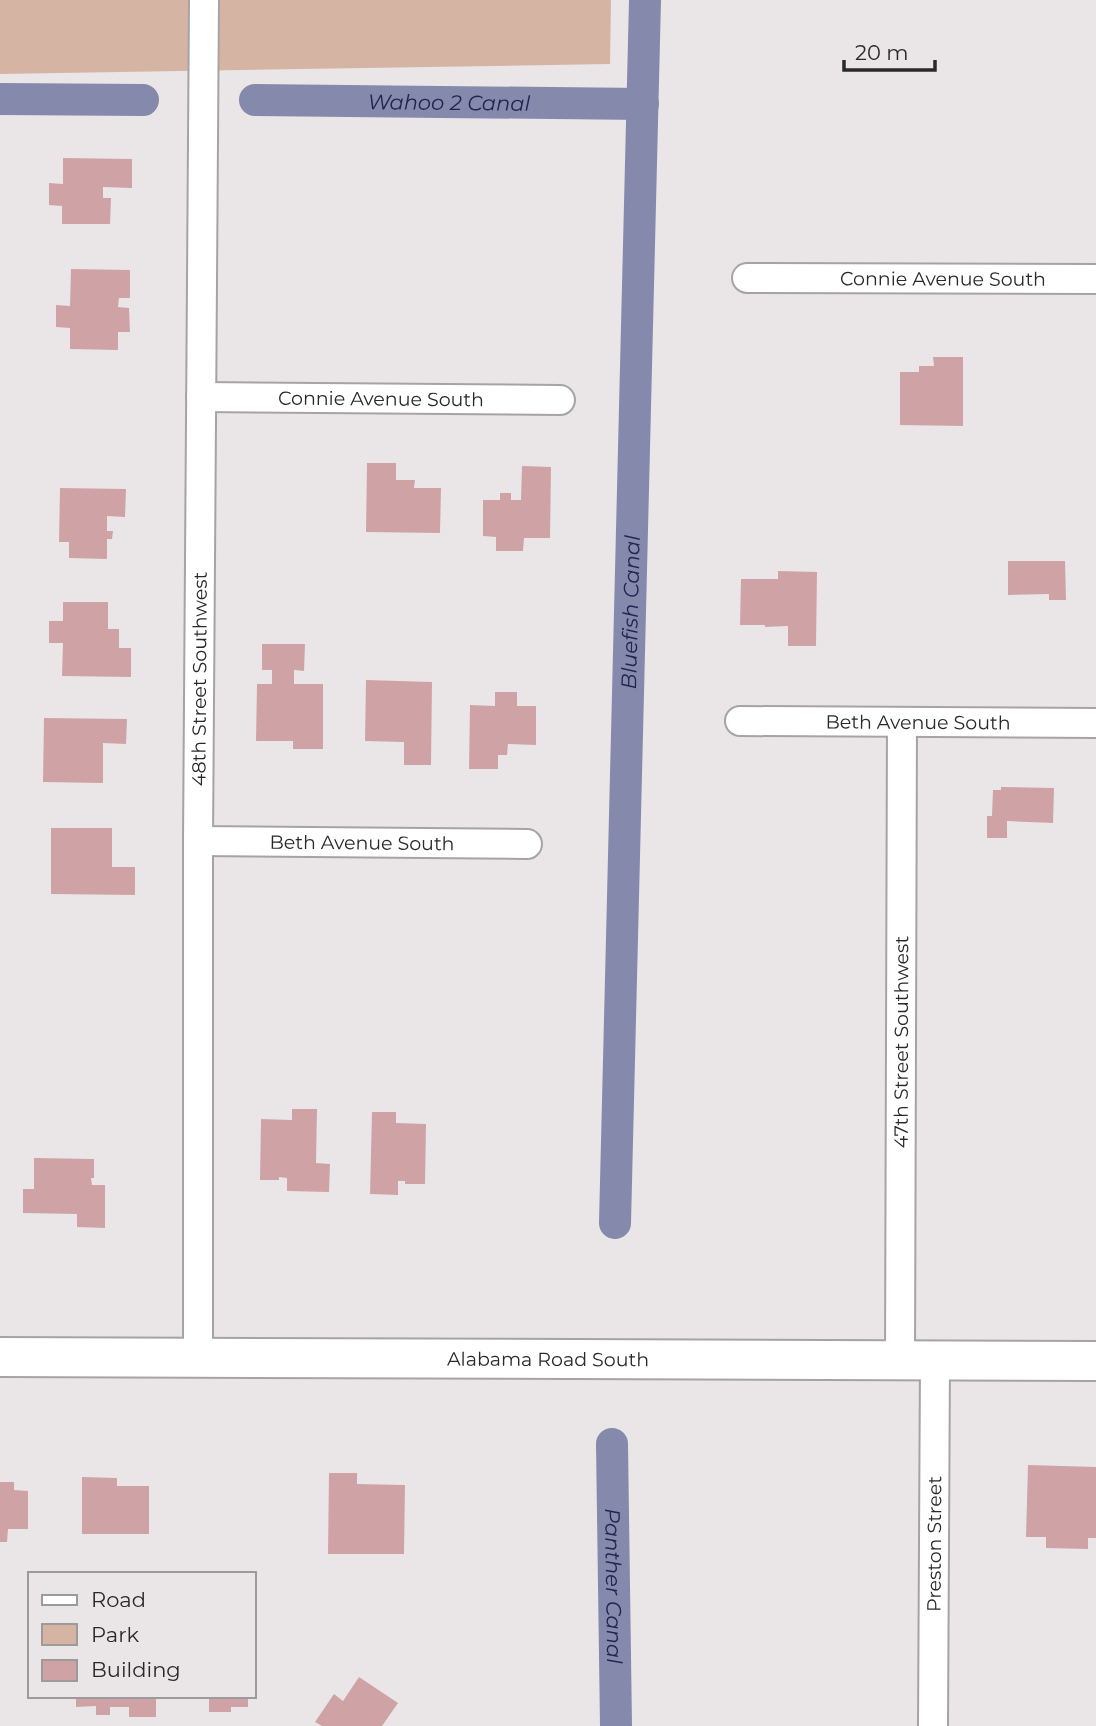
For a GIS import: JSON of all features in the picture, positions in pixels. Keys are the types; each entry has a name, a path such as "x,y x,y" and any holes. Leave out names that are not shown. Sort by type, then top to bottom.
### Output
{"street":[{"name":"48th Street Southwest","path":"198,1358 198,841 204,0"},
{"name":"Connie Avenue South","path":"747,278 1096,279"},
{"name":"Connie Avenue South","path":"201,397 559,400"},
{"name":"Beth Avenue South","path":"740,721 1096,723"},
{"name":"47th Street Southwest","path":"902,722 918,1360"},
{"name":"Beth Avenue South","path":"198,841 527,844"},
{"name":"Alabama Road South","path":"0,1357 1096,1361"},
{"name":"Preston Street","path":"918,1360 933,1726"}],"green space":[{"path":"0,0 611,0 610,64 0,74"}],"building":[{"path":"63,158 132,159 132,188 103,187 103,198 111,198 110,224 62,224 62,206 49,205 49,183 63,184"},
{"path":"71,269 130,270 130,298 119,298 118,307 129,308 130,332 118,332 118,350 70,349 70,328 56,327 56,305 70,306"},
{"path":"933,357 963,357 963,426 900,425 900,372 919,372 919,366 934,366"},
{"path":"367,463 396,463 396,480 415,480 414,488 441,488 440,533 366,532"},
{"path":"522,466 551,467 550,538 524,538 523,551 496,551 496,537 483,536 483,500 500,500 500,493 511,493 511,500 521,500"},
{"path":"60,488 126,489 125,517 107,516 107,531 113,531 112,539 107,539 107,559 69,558 69,542 59,542"},
{"path":"1008,561 1065,561 1066,600 1049,600 1049,594 1008,595"},
{"path":"778,571 817,572 816,646 788,646 788,626 740,625 741,579 778,579"},
{"path":"63,602 108,602 108,629 119,629 119,648 131,648 131,677 62,676 63,643 49,643 49,621 63,621"},
{"path":"262,644 305,644 304,671 294,670 294,684 323,684 323,749 293,749 293,741 256,741 257,684 272,684 272,670 262,670"},
{"path":"366,680 432,682 431,765 404,765 404,742 365,741"},
{"path":"495,692 517,692 517,706 536,706 536,745 508,744 507,755 498,755 498,769 469,769 470,705 495,706"},
{"path":"44,718 127,719 126,744 103,743 103,783 43,782"},
{"path":"1001,787 1054,788 1053,823 1007,821 1007,838 987,838 987,816 992,816 993,790 1001,790"},
{"path":"51,828 112,828 112,867 135,867 135,895 51,894"},
{"path":"292,1109 317,1109 316,1163 330,1164 329,1192 287,1191 287,1178 260,1180 261,1119 292,1120"},
{"path":"372,1112 396,1112 396,1123 426,1124 425,1184 405,1184 405,1181 398,1181 398,1195 370,1194"},
{"path":"34,1158 94,1159 92,1185 105,1185 105,1228 77,1227 77,1214 23,1213 23,1189 34,1189"},
{"path":"1028,1465 1096,1467 1096,1538 1088,1538 1088,1549 1046,1548 1046,1537 1026,1537"},
{"path":"329,1473 357,1473 357,1484 405,1485 404,1554 328,1554"},
{"path":"82,1477 117,1478 117,1486 149,1486 149,1534 82,1534"},
{"path":"0,1482 14,1482 14,1490 28,1491 28,1529 8,1529 7,1542 0,1542"},
{"path":"359,1677 398,1703 382,1726 322,1726 315,1722 334,1694 343,1701"},
{"path":"76,1698 156,1698 156,1717 129,1717 129,1707 110,1707 110,1715 96,1715 96,1706 76,1707"},
{"path":"209,1698 248,1698 248,1707 231,1707 231,1712 209,1712"}],"waterway":[{"name":"Bluefish Canal","path":"615,1223 645,0"},
{"name":"Wahoo 2 Canal","path":"0,99 143,100"},
{"name":"Wahoo 2 Canal","path":"255,100 643,104"},
{"name":"Panther Canal","path":"612,1444 616,1726"}]}
